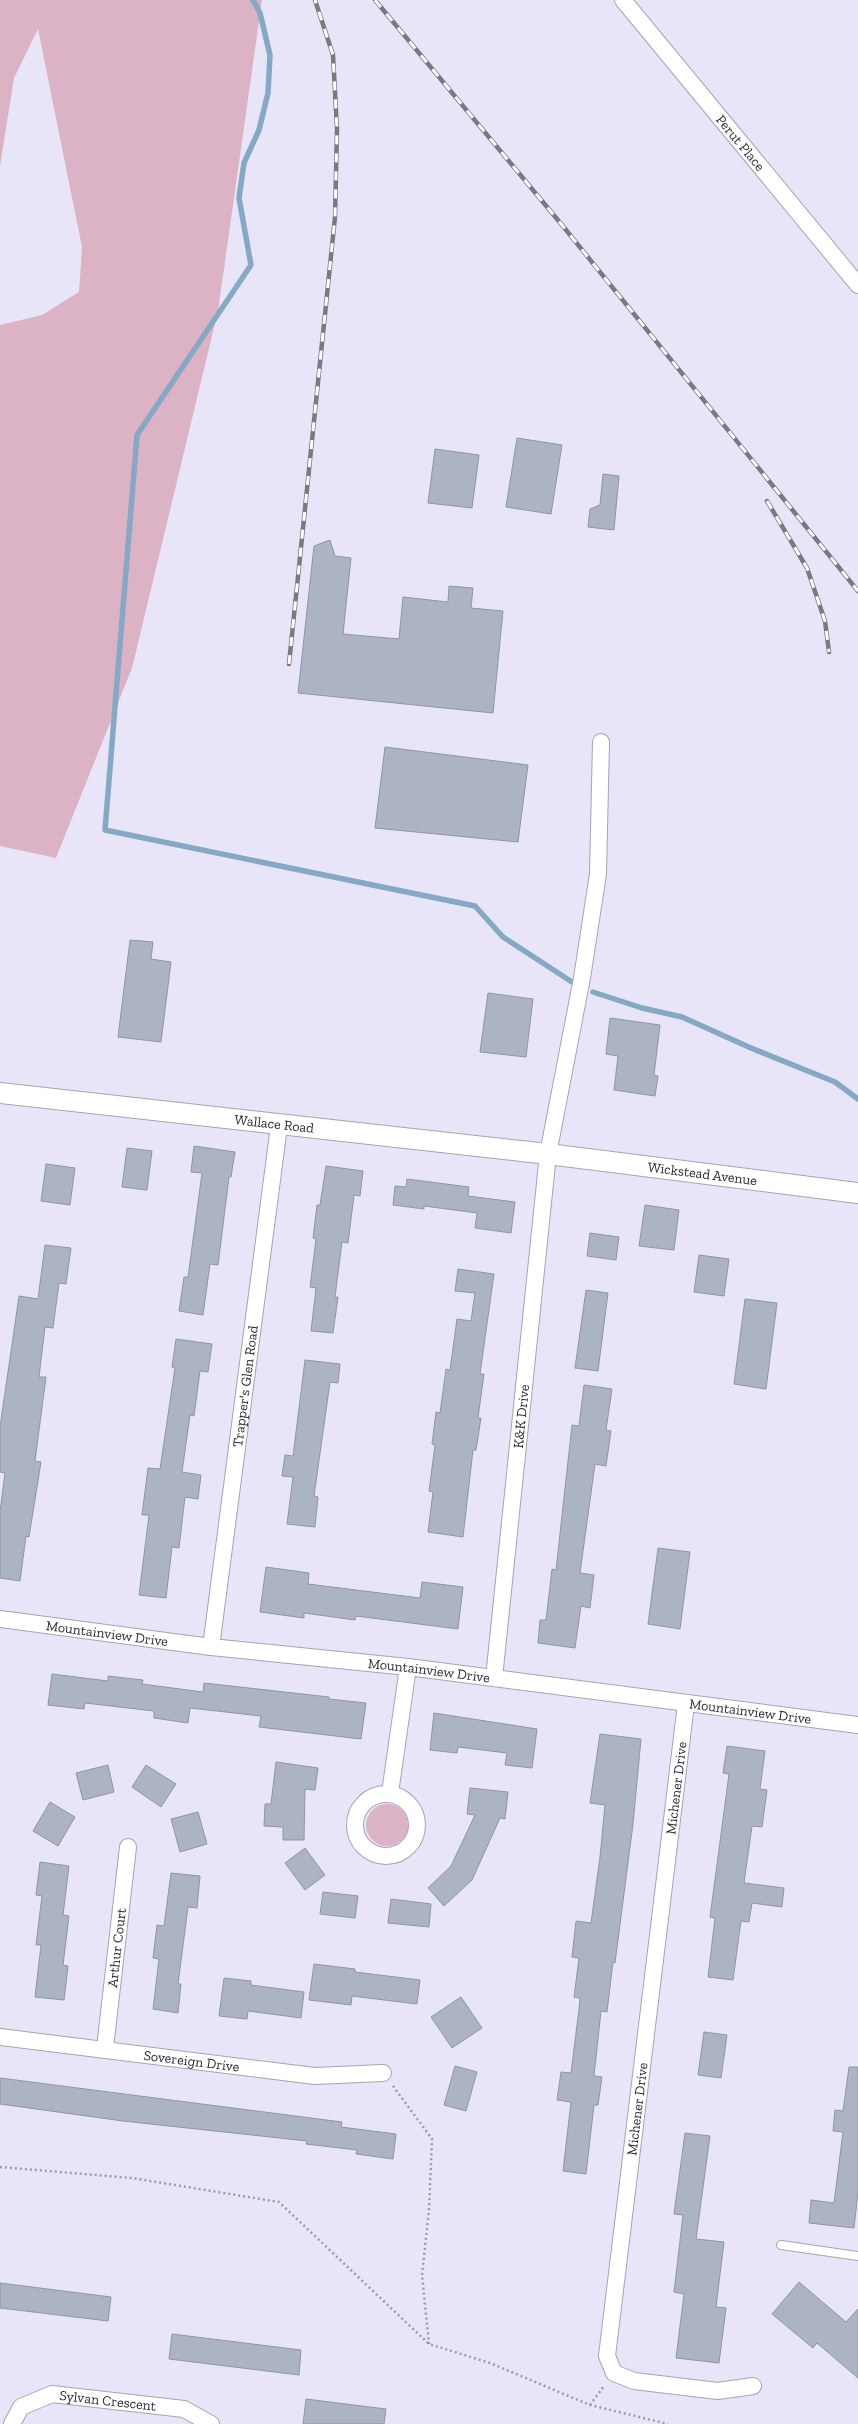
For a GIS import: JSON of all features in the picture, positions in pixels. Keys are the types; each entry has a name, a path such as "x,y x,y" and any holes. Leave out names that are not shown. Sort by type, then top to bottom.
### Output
{"street":[{"name":"Perut Place","path":"623,0 858,285"},
{"name":"K&K Drive","path":"494,1678 548,1154 582,978 598,874 601,742"},
{"name":"Wallace Road","path":"0,1093 279,1126 548,1154"},
{"name":"Trapper's Glen Road","path":"211,1647 279,1126"},
{"name":"Wickstead Avenue","path":"548,1154 858,1193"},
{"name":"Mountainview Drive","path":"0,1619 211,1647 408,1667 858,1725"},
{"path":"390,1793 408,1667"},
{"name":"Michener Drive","path":"614,2373 607,2356 686,1704"},
{"name":"Arthur Court","path":"105,2048 128,1847"},
{"name":"Sovereign Drive","path":"0,2037 105,2048 314,2076 383,2073"},
{"path":"614,2373 634,2381 718,2391 753,2386"},
{"name":"Sylvan Crescent","path":"12,2424 21,2407 52,2394 184,2409 211,2424"}],"lane":[{"path":"781,2245 858,2256"}],"path":[{"path":"383,2073 432,2139 429,2210 422,2275 429,2344"},
{"path":"0,2167 132,2178 279,2202 429,2344 490,2363 590,2405 668,2424"},
{"path":"590,2405 614,2373"}],"shaded area":[{"path":"0,0 262,0 218,311 132,668 56,858 0,846 0,325 42,315 79,292 82,247 38,29 14,78 0,166"},
{"path":"383,1804 391,1804 399,1807 405,1813 408,1825 405,1837 399,1843 391,1846 383,1846 375,1843 369,1837 366,1829 366,1821 369,1813 375,1807"}],"building":[{"path":"517,438 562,445 551,514 506,507"},
{"path":"435,449 479,455 472,508 428,503"},
{"path":"603,474 619,476 614,530 588,527 590,509 600,505"},
{"path":"330,540 335,556 351,558 343,634 399,639 403,597 448,602 449,586 473,588 471,608 503,611 493,713 298,693 314,546"},
{"path":"385,747 528,765 518,842 375,828"},
{"path":"130,940 153,942 151,959 171,962 161,1042 118,1037"},
{"path":"488,993 533,999 526,1057 480,1052"},
{"path":"610,1018 660,1025 654,1075 658,1076 655,1096 614,1090 618,1056 606,1054"},
{"path":"194,1146 235,1152 231,1177 229,1177 218,1265 210,1264 203,1315 179,1311 184,1277 188,1277 202,1173 191,1172"},
{"path":"127,1148 152,1151 147,1190 122,1187"},
{"path":"46,1164 75,1168 70,1205 41,1201"},
{"path":"326,1166 363,1171 360,1196 354,1195 348,1243 342,1242 335,1297 338,1297 333,1333 311,1331 316,1288 310,1287 316,1239 313,1238 317,1205 320,1205"},
{"path":"407,1179 469,1187 468,1196 515,1202 511,1233 475,1228 477,1213 424,1206 424,1209 393,1205 395,1186 406,1187"},
{"path":"645,1205 679,1210 674,1250 639,1246"},
{"path":"590,1233 619,1237 616,1260 587,1256"},
{"path":"45,1245 71,1248 66,1284 59,1283 53,1328 45,1327 39,1377 46,1377 35,1461 41,1462 29,1537 26,1536 20,1581 0,1578 0,1512 5,1473 0,1472 0,1427 19,1296 38,1299"},
{"path":"699,1255 729,1259 724,1296 694,1292"},
{"path":"458,1269 494,1274 480,1374 484,1374 478,1418 481,1418 476,1450 473,1450 463,1537 428,1532 433,1492 429,1491 435,1445 432,1444 436,1412 440,1413 446,1369 450,1370 457,1319 471,1321 475,1293 455,1291"},
{"path":"586,1290 608,1293 598,1371 575,1368"},
{"path":"745,1299 777,1303 766,1389 734,1384"},
{"path":"176,1339 212,1344 208,1372 200,1371 194,1416 190,1415 182,1472 201,1475 198,1499 185,1497 179,1548 172,1547 166,1598 139,1595 149,1515 142,1515 148,1468 160,1469 175,1368 172,1367"},
{"path":"305,1360 340,1364 338,1383 330,1382 314,1496 318,1497 315,1527 287,1524 293,1477 282,1476 285,1455 293,1456"},
{"path":"584,1385 612,1389 606,1430 611,1431 606,1466 595,1464 580,1573 594,1575 590,1608 581,1606 575,1648 538,1643 540,1620 546,1620 552,1569 556,1570 572,1425 579,1426"},
{"path":"658,1548 690,1552 680,1629 648,1624"},
{"path":"266,1567 309,1573 308,1584 420,1598 422,1582 463,1587 458,1629 356,1616 355,1620 304,1613 304,1618 260,1612"},
{"path":"52,1674 108,1681 108,1676 143,1680 142,1684 203,1692 204,1683 329,1697 329,1699 366,1703 361,1739 259,1727 261,1716 190,1708 188,1723 154,1718 154,1711 85,1703 84,1709 48,1705"},
{"path":"434,1713 537,1729 532,1768 505,1765 507,1753 458,1747 457,1753 430,1750"},
{"path":"600,1734 641,1739 633,1824 615,1963 613,1962 607,2012 601,2011 594,2076 602,2077 598,2105 594,2105 586,2174 563,2171 571,2102 557,2100 561,2072 571,2073 579,2009 580,1998 574,1997 579,1958 572,1957 576,1921 591,1923 600,1857 605,1805 590,1803"},
{"path":"727,1746 765,1751 760,1789 767,1790 762,1827 752,1826 744,1883 784,1888 782,1907 752,1903 749,1922 741,1921 733,1980 708,1977 715,1918 710,1917 729,1774 723,1773"},
{"path":"276,1762 318,1768 315,1790 305,1789 304,1840 283,1840 283,1827 264,1826 265,1804 271,1804"},
{"path":"108,1765 114,1792 83,1800 76,1773"},
{"path":"146,1765 176,1784 161,1807 132,1787"},
{"path":"470,1788 508,1792 505,1819 500,1818 472,1880 444,1906 428,1888 451,1866 475,1815 467,1814"},
{"path":"50,1802 75,1817 58,1846 33,1831"},
{"path":"198,1812 207,1844 180,1852 171,1819"},
{"path":"305,1848 325,1875 305,1890 285,1863"},
{"path":"40,1862 69,1866 63,1915 69,1916 63,1965 68,1966 64,2000 35,1997 41,1945 36,1945 42,1896 36,1895"},
{"path":"171,1873 200,1876 197,1908 188,1907 178,1984 181,1984 178,2013 153,2009 159,1959 153,1958 157,1925 164,1926"},
{"path":"323,1892 358,1896 355,1918 320,1914"},
{"path":"391,1899 431,1904 429,1927 388,1923"},
{"path":"314,1964 355,1969 355,1972 420,1980 417,2004 352,1996 351,2005 309,2000"},
{"path":"224,1978 251,1981 251,1985 304,1992 301,2018 248,2011 247,2019 219,2016"},
{"path":"461,1997 482,2028 452,2048 431,2017"},
{"path":"704,2032 727,2035 721,2078 698,2075"},
{"path":"455,2066 477,2072 466,2111 444,2105"},
{"path":"849,2067 858,2067 858,2192 854,2228 809,2223 811,2200 834,2203 843,2132 833,2131 835,2110 843,2111"},
{"path":"0,2078 342,2122 341,2127 396,2134 393,2159 356,2154 357,2150 306,2144 307,2141 123,2121 0,2104"},
{"path":"685,2133 710,2136 696,2239 724,2242 716,2307 726,2308 719,2363 676,2358 684,2294 674,2292 683,2215 674,2214"},
{"path":"799,2282 846,2322 858,2309 858,2378 817,2343 813,2348 772,2314"},
{"path":"0,2283 111,2297 108,2321 0,2308"},
{"path":"172,2334 301,2350 299,2375 169,2359"},
{"path":"306,2399 386,2409 384,2424 303,2424"}],"waterway":[{"path":"253,0 260,13 270,55 268,93 259,130 244,163 239,198 251,265 137,435 105,830 475,906 503,937 572,982"},
{"path":"593,992 642,1008 682,1017 751,1048 835,1082 858,1099"}],"railway":[{"path":"289,664 335,217 337,129 333,55 315,0"},
{"path":"375,0 562,225 858,591"},
{"path":"767,501 807,568 825,621 829,652"}]}
